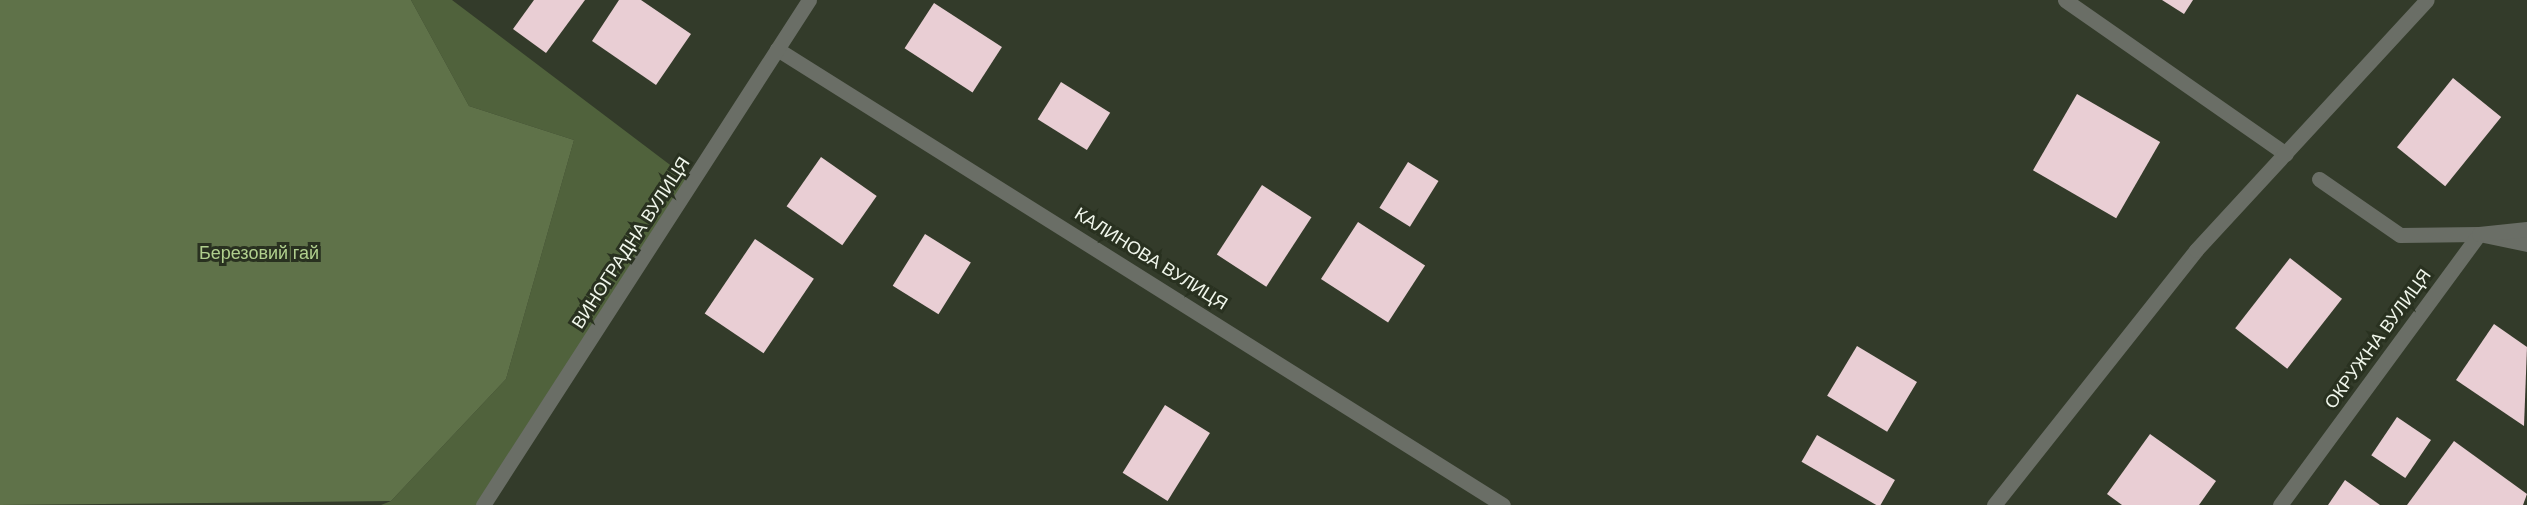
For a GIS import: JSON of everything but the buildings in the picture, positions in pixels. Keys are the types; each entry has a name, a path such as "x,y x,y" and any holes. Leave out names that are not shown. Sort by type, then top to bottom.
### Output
{"street":[{"name":"ВИНОГРАДНА ВУЛИЦЯ","path":"483,505 809,0"},
{"path":"2065,0 2286,154"},
{"path":"1994,505 2196,250 2427,0"},
{"name":"КАЛИНОВА ВУЛИЦЯ","path":"777,50 1503,505"},
{"path":"2319,179 2400,235 2479,234 2527,229"},
{"path":"2479,234 2527,244"},
{"name":"ОКРУЖНА ВУЛИЦЯ","path":"2280,505 2479,234"}],"green space":[{"name":"Березовий гай","path":"0,0 411,0 469,106 574,140 506,379 391,501 0,505"},
{"path":"411,0 452,0 694,183 483,505 381,505 391,501 506,379 574,140 469,106"}]}
